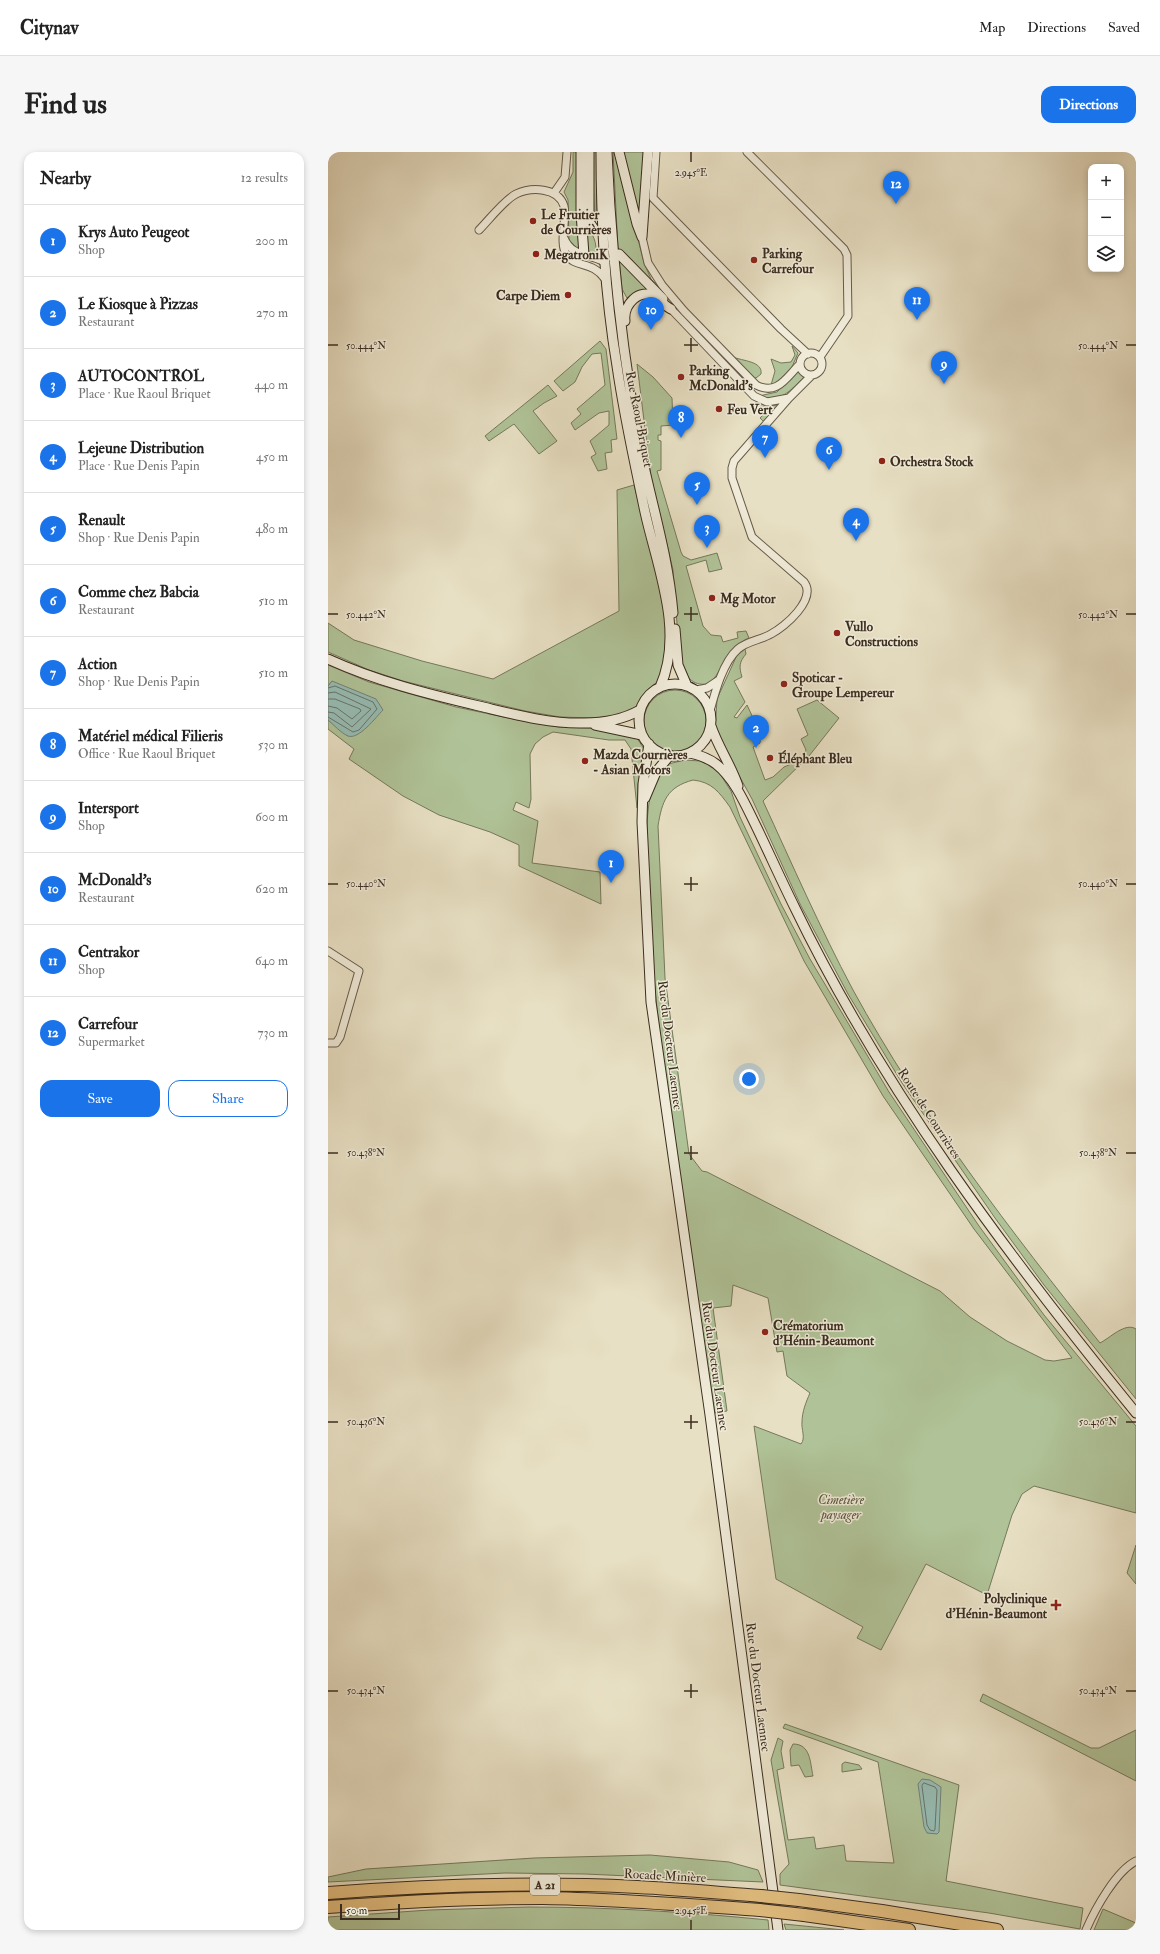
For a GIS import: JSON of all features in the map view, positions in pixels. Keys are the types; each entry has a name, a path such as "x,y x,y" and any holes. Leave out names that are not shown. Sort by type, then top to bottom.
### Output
{"highway":[{"name":"Rocade Minière","path":"328,1893 419,1887 520,1884 637,1887 799,1900 882,1911 997,1930"},
{"name":"A 21","path":"328,1907 441,1901 542,1898 636,1901 760,1910 909,1930"}],"street":[{"path":"554,193 565,177 567,152"},
{"path":"581,152 580,213 584,265"},
{"path":"589,152 589,213 590,223 594,229"},
{"name":"Rue Raoul Briquet","path":"601,152 601,204 612,259 605,279 622,400 645,513 666,596 669,651 667,670 660,687"},
{"name":"Rue Raoul Briquet","path":"607,152 612,259 622,334 638,439 669,570 678,665 687,686"},
{"path":"619,152 648,263 662,285 684,311 756,385 767,389 777,388 808,354 812,353 820,357"},
{"path":"642,237 648,152"},
{"path":"656,152 653,198 781,329 808,354"},
{"path":"710,711 705,699 696,690 687,686 674,684 660,687 647,698 640,710 639,718 642,735 658,752 670,756 680,756 690,753 704,742 710,726 710,711 719,680 730,660 738,649 777,631 793,616 808,596 807,588 804,582 757,543 750,534 732,472 734,461 789,398 811,376 815,375 821,370 822,365 820,357 848,316 847,255 844,248 747,152"},
{"path":"479,230 508,200 517,194 540,190 554,193 560,198 564,206 563,247 566,254 573,261 594,267 600,271 605,279"},
{"path":"564,238 571,249 584,255 612,259 666,302 671,310"},
{"path":"594,267 612,259"},
{"path":"622,334 625,309 635,298 644,295 652,296 671,310 754,396 767,402 789,398"},
{"path":"800,364 804,373 811,376"},
{"path":"328,659 364,673 434,696 531,717 586,723 642,735"},
{"path":"696,690 707,688 719,680"},
{"path":"586,723 625,718 640,710"},
{"name":"Route de Courrières","path":"710,726 734,772 744,801 796,909 835,985 923,1127 978,1209 1063,1322 1136,1413"},
{"name":"Rue du Docteur Laennec","path":"649,744 642,805 647,944 651,1002 711,1420 778,1930"},
{"name":"Route de Courrières","path":"690,753 705,758 716,764 727,776 744,801"},
{"name":"Rue du Docteur Laennec","path":"642,805 656,772 670,756"},
{"path":"328,951 359,971 340,1038 336,1043 329,1043"},
{"path":"1086,1930 1116,1879 1125,1868 1136,1861"}],"green space":[{"path":"573,152 578,152 579,251 569,240 568,200 564,192 573,172"},
{"path":"593,152 597,152 596,221 594,222"},
{"path":"613,152 616,152 644,263 651,279 659,288 618,249"},
{"path":"622,152 645,152 641,224"},
{"path":"585,219 594,238 596,253 586,252"},
{"path":"619,259 649,291 634,293 627,298 622,289"},
{"path":"600,341 606,349 617,439 611,440 612,452 605,453 607,469 598,471 591,457 596,454 590,441 609,425 609,411 599,413 575,430 571,423 581,414 577,409 605,385 601,353 592,354 582,367 575,382 563,391 554,381"},
{"path":"792,346 798,353 792,367 775,385 771,385 775,371 771,359 781,363 791,362 795,355"},
{"path":"733,357 759,366 761,374 756,378 752,377"},
{"path":"637,364 653,377 672,398 673,425 661,426 661,435 658,435 658,440 661,441 661,470 657,471 681,552 683,556 691,560 717,553 722,569 709,572 706,560 686,566 703,626 711,635 721,636 723,642 738,638 737,632 746,631 749,638 740,643 734,649 716,675 707,684 693,682 687,676 680,664 673,570 651,477"},
{"path":"798,371 804,377 789,391 779,397 773,398 759,396 777,392"},
{"path":"548,385 557,396 533,411 557,441 539,454 514,424 489,441 485,436"},
{"path":"756,402 767,406 779,405 764,422 760,418 765,413 755,403"},
{"path":"634,485 657,575 667,628 664,665 659,681 647,690 635,708 623,715 594,718 560,717 525,711 403,681 369,670 328,652 328,623 354,640 422,661 493,679 619,611 617,490"},
{"path":"745,649 746,654 740,665 742,677 734,681 745,702 734,717 737,718 747,705 754,720 762,719 760,743 753,747 765,780 773,777 784,767 801,760 806,750 801,739 808,735 797,709 817,700 839,718 809,756 763,801 841,967 880,1037 938,1128 1001,1215 1100,1343 1122,1329 1132,1327 1136,1329 1136,1399 1044,1285 995,1218 902,1083 848,994 800,904 752,799 715,732 717,699 737,655"},
{"path":"328,665 369,682 456,707 559,727 593,728 636,737 645,750 645,756 638,784 637,808 631,749 625,740 609,740 553,732 543,737 535,744 530,754 531,799 529,808 516,802 513,810 538,821 532,863 600,872 601,904 519,866 519,845 490,832 439,815 403,796 349,759 354,749 328,729 328,720 348,736 332,681 328,686"},
{"path":"675,690 687,693 697,699 703,709 706,721 703,733 697,743 687,749 675,752 663,749 653,743 647,733 644,721 647,709 653,699 663,693"},
{"name":"Cimetière paysager","path":"685,760 700,761 710,765 720,774 731,791 740,817 781,904 810,959 889,1092 979,1226 1044,1315 1136,1426 1136,1513 1034,1486 1022,1494 1012,1515 987,1595 926,1564 881,1650 857,1638 863,1627 776,1579 754,1426 801,1444 803,1439 803,1415 810,1393 787,1376 783,1351 777,1352 768,1298 733,1285 731,1306 713,1308 727,1411 715,1413 671,1121 651,949 647,824 650,799 654,786 657,779 668,764","holes":["693,780 710,785 730,807 804,961 883,1096 974,1229 1072,1358 1054,1361 1045,1360 1007,1341 970,1317 940,1291 707,1172 702,1171 689,1154 665,978 658,826 667,796 684,783"]},
{"path":"1136,1545 1136,1584 1127,1573"},
{"path":"983,1694 1091,1748 1099,1748 1136,1730 1136,1781 980,1701"},
{"path":"785,1724 959,1785 946,1881 1083,1908 1080,1929 989,1913 780,1885 780,1874 789,1864 771,1760 778,1738 783,1741 781,1751 784,1768 777,1770 788,1840 814,1837 816,1849 844,1845 846,1861 894,1863 878,1762 783,1728"},
{"path":"793,1744 803,1747 809,1755 813,1776 805,1777 799,1765 791,1766 790,1750"},
{"path":"845,1762 859,1765 862,1769 842,1772 842,1764"},
{"path":"650,1855 729,1862 758,1870 763,1882 585,1874 505,1873 328,1882 328,1877 366,1869 534,1858"},
{"path":"528,1907 648,1910 768,1920 769,1930 328,1930 328,1917 429,1910"},
{"path":"1103,1909 1136,1923 1136,1930 1094,1930"},
{"path":"784,1924 844,1930 786,1930"}],"water":[{"path":"332,681 376,699 383,710 357,735 348,736 328,720 328,686"},
{"path":"922,1779 930,1780 941,1787 939,1832 937,1834 927,1833 924,1827 918,1784"}],"place":[{"name":"Carrefour","path":"896,204"},
{"name":"Le Fruitier de Courrières","path":"533,221"},
{"name":"MegatroniK","path":"536,254"},
{"name":"Parking Carrefour","path":"754,260"},
{"name":"Carpe Diem","path":"568,295"},
{"name":"Centrakor","path":"917,320"},
{"name":"McDonald's","path":"651,330"},
{"name":"Parking McDonald's","path":"681,377"},
{"name":"Intersport","path":"944,384"},
{"name":"Feu Vert","path":"719,409"},
{"name":"Matériel médical Filieris","path":"681,438"},
{"name":"Action","path":"765,458"},
{"name":"Orchestra Stock","path":"882,461"},
{"name":"Comme chez Babcia","path":"829,470"},
{"name":"Renault","path":"697,505"},
{"name":"Lejeune Distribution","path":"856,541"},
{"name":"AUTOCONTROL","path":"707,548"},
{"name":"Mg Motor","path":"712,598"},
{"name":"Vullo Constructions","path":"837,633"},
{"name":"Spoticar - Groupe Lempereur","path":"784,684"},
{"name":"Le Kiosque à Pizzas","path":"756,748"},
{"name":"Éléphant Bleu","path":"770,758"},
{"name":"Mazda Courrières - Asian Motors","path":"585,761"},
{"name":"Krys Auto Peugeot","path":"611,883"},
{"name":"Crématorium d'Hénin-Beaumont","path":"765,1332"},
{"name":"Polyclinique d'Hénin-Beaumont","path":"1056,1605"}]}
